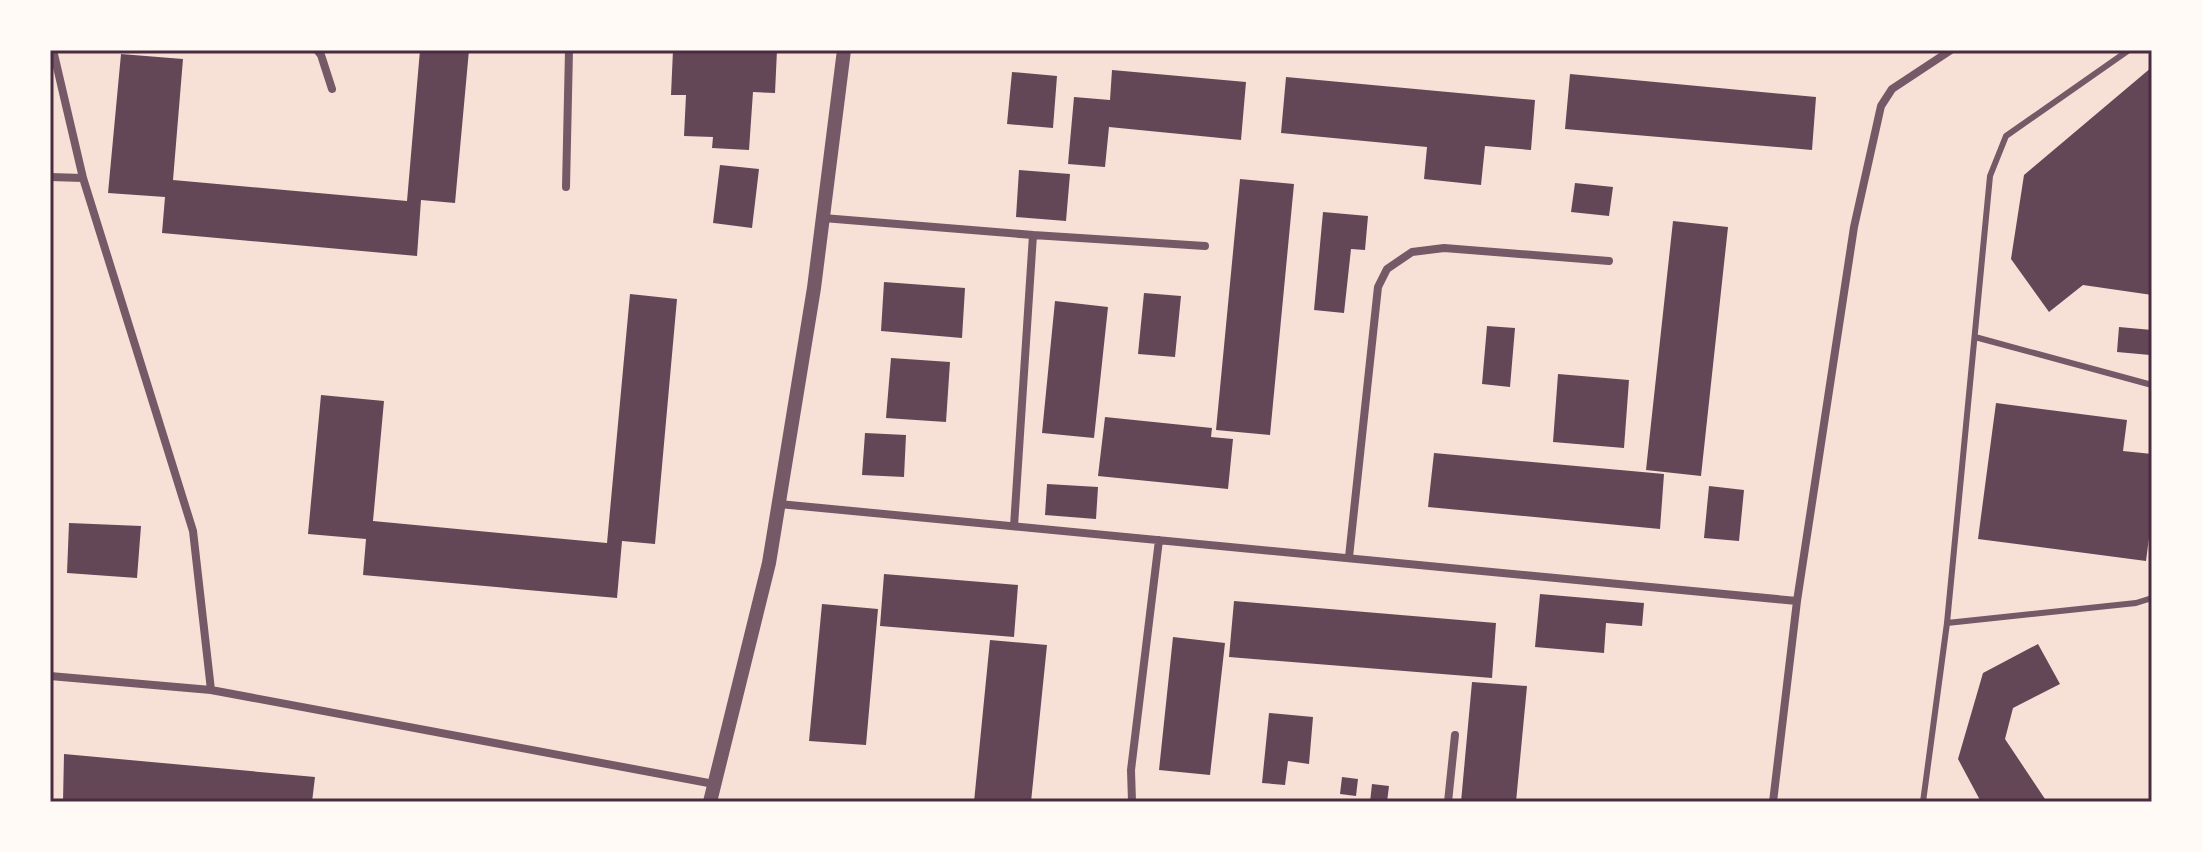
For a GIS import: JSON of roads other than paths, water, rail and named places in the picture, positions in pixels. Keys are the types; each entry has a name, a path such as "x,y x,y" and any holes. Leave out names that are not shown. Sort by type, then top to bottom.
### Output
{"street":[{"path":"53,50 83,178 193,531 211,690"},
{"path":"317,50 332,89"},
{"path":"566,187 569,50"},
{"path":"710,802 769,563 823,218 844,50"},
{"path":"1935,50 1950,51"},
{"path":"1773,802 1797,601 1854,227 1881,106 1892,89 1950,51"},
{"path":"50,177 83,178"},
{"path":"823,218 1205,246"},
{"path":"1014,526 1033,235"},
{"path":"1349,557 1378,287 1387,269 1412,252 1444,248 1609,261"},
{"path":"779,504 1797,601"},
{"path":"1132,802 1131,770 1159,540"},
{"path":"50,676 211,690 714,784"},
{"path":"1448,802 1455,735"}],"lane":[{"path":"1923,802 1947,623 1990,176 2006,136 2129,50"},
{"path":"1975,337 2152,385"},
{"path":"1947,623 2136,603 2152,598"}]}
